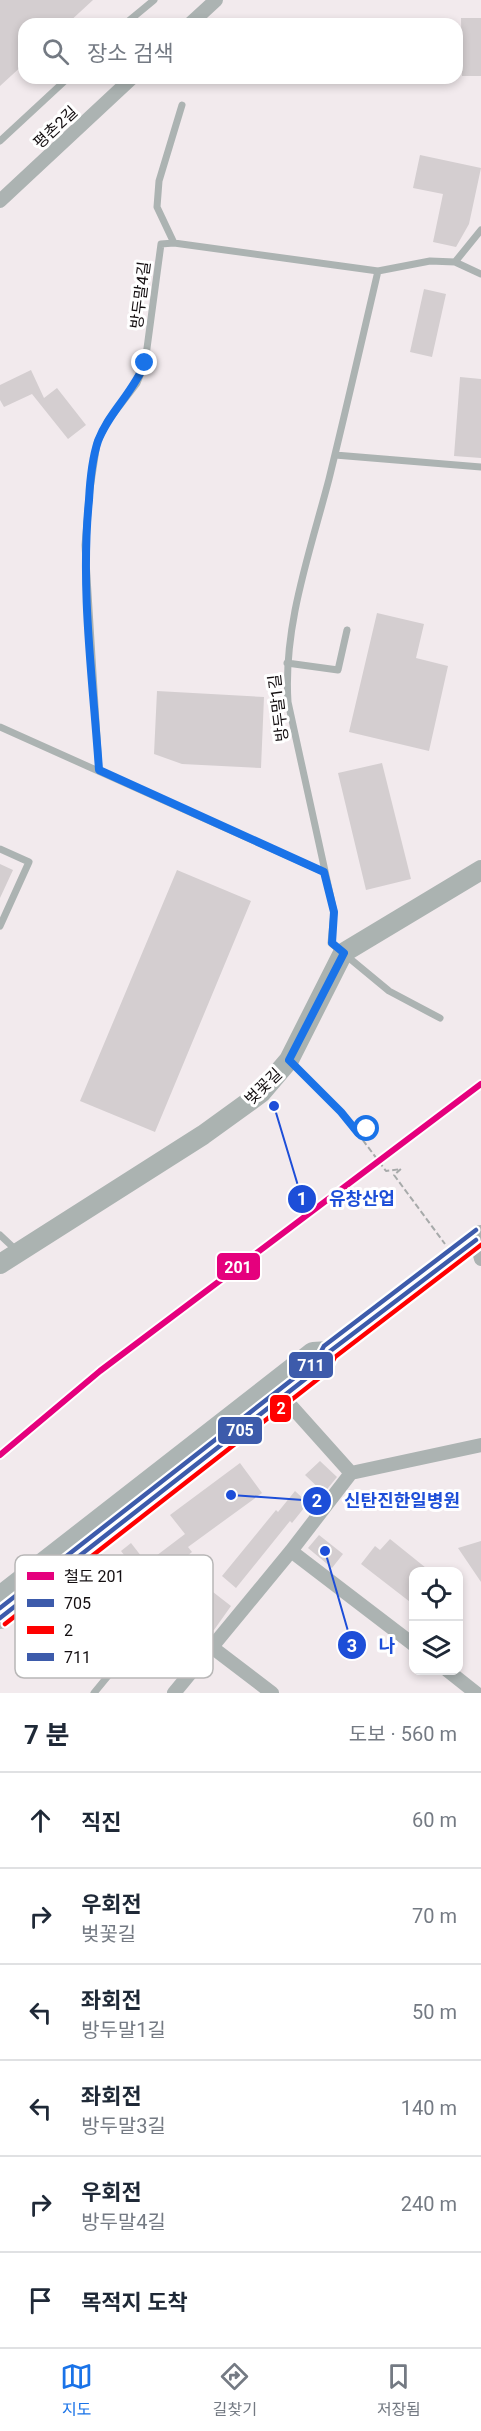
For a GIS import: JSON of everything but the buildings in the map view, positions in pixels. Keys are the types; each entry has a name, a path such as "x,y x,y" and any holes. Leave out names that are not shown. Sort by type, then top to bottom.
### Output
{"main road":[{"path":"83,1555 322,1366 329,1352 454,1257 480,1244"},
{"path":"54,1555 313,1353 329,1352"},
{"path":"0,1597 15,1585"},
{"path":"0,1618 15,1607"}],"street":[{"path":"196,18 216,0"},
{"name":"평촌2길","path":"0,201 126,84"},
{"path":"344,953 481,870"},
{"name":"벚꽃길","path":"0,1264 203,1135 261,1093 289,1060 344,953"},
{"path":"283,1397 351,1473"},
{"path":"213,1645 291,1551 351,1473 481,1445"},
{"path":"291,1551 409,1641"},
{"path":"87,1552 91,1555"},
{"path":"213,1647 257,1689 272,1693"},
{"path":"452,1675 476,1693"},
{"path":"174,1693 186,1678"}],"lane":[{"path":"131,18 149,1"},
{"path":"0,141 62,84"},
{"path":"182,105 159,181 156,207 174,243 378,271 430,261 455,262 481,274"},
{"path":"455,262 481,230"},
{"name":"방두말4길","path":"99,770 84,544 90,489 97,443 107,422 137,383 145,363 161,244 174,243"},
{"name":"방두말1길","path":"344,953 332,943 334,912 288,702 287,663 293,618 335,455 378,271"},
{"path":"335,455 481,467"},
{"path":"287,663 338,670 347,630"},
{"path":"0,727 324,872"},
{"path":"0,849 29,862 0,926"},
{"path":"344,953 389,991 440,1018"},
{"path":"0,1235 17,1252"},
{"path":"94,1693 106,1678"}],"path":[{"path":"289,1060 341,1112 358,1133 367,1129 362,1139 386,1171 401,1168 394,1175 454,1257"}],"rail line":[{"name":"201","path":"0,1455 100,1371 481,1084"}],"transit line":[{"name":"711","path":"68,1555 316,1361 324,1346 476,1230"},
{"name":"705","path":"80,1555 322,1366 329,1352 476,1240"},
{"name":"2","path":"93,1555 327,1372 335,1357 481,1245"},
{"name":"711","path":"0,1608 15,1596"},
{"name":"705","path":"0,1618 15,1606"},
{"name":"2","path":"5,1624 15,1616"}],"place":[{"name":"유창산업","path":"274,1106"},
{"name":"신탄진한일병원","path":"231,1495"},
{"name":"나","path":"325,1551"}],"route":[{"path":"145,363 137,383 107,422 97,443 90,489 84,544 99,770 324,872 334,912 332,943 344,953 289,1060 341,1112 358,1133 367,1129"}]}
